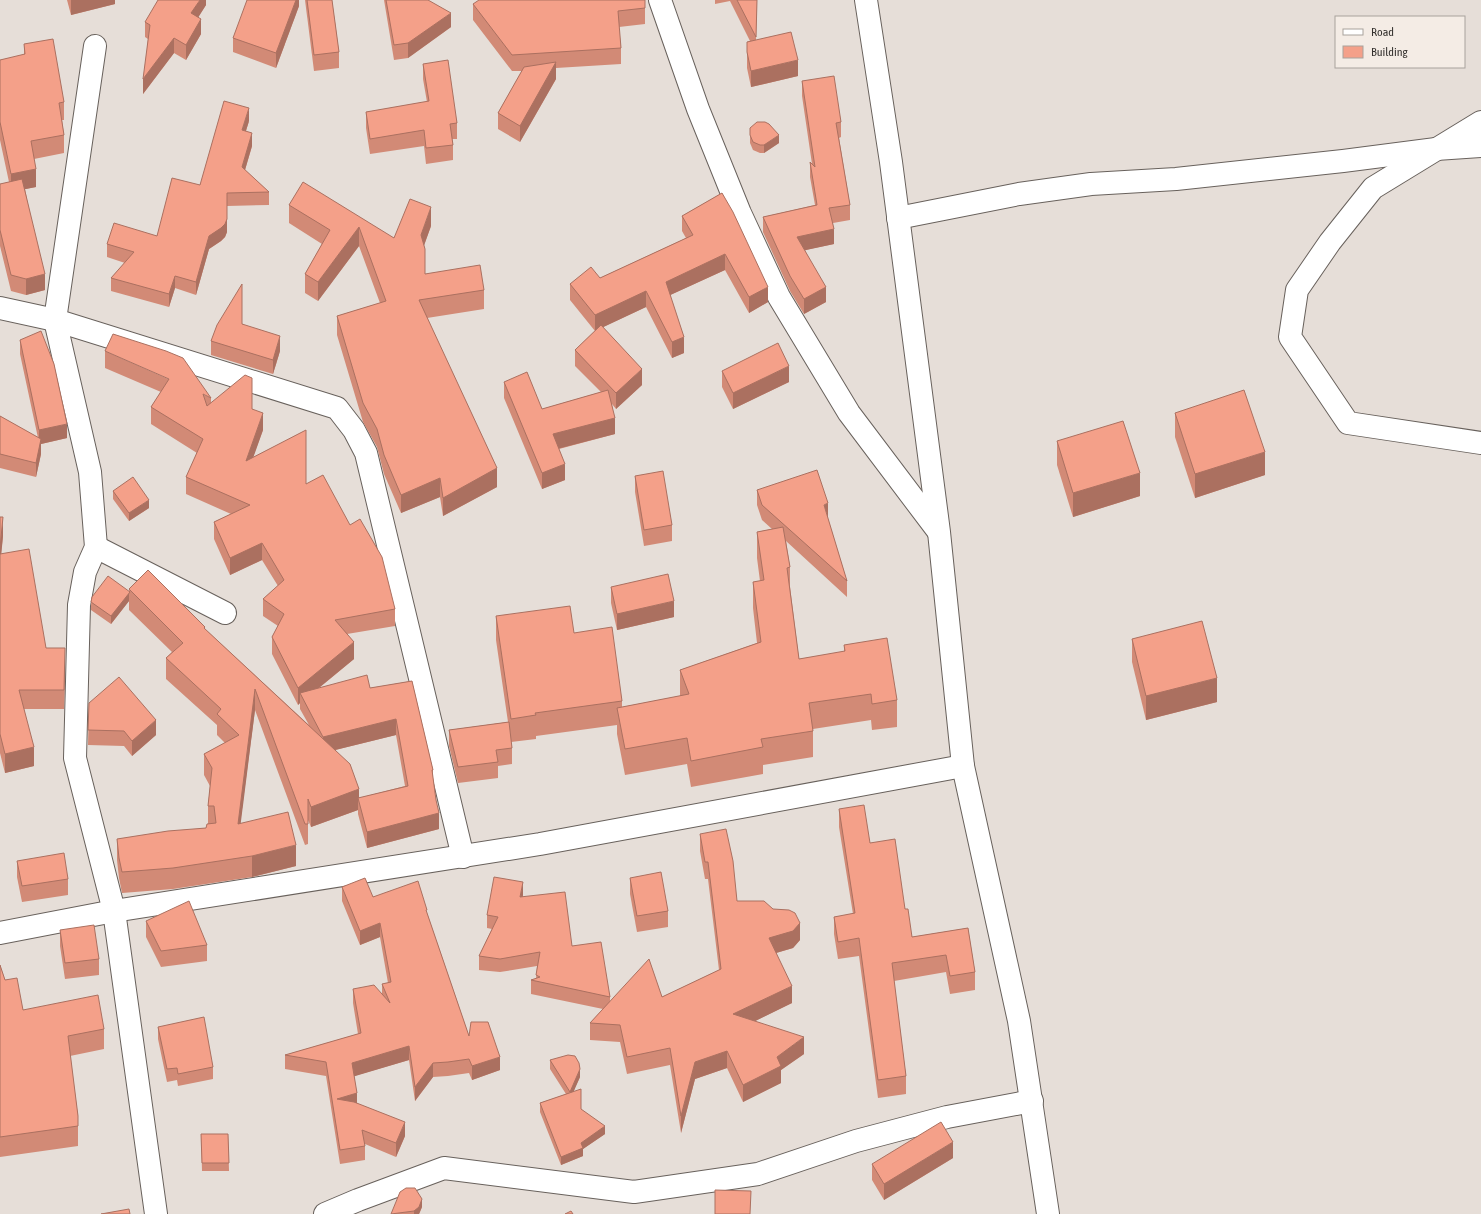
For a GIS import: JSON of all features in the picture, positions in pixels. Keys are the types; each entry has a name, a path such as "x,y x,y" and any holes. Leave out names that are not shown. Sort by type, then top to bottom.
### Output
{"street":[{"path":"660,0 698,108 740,213 779,297 849,413 938,532"},
{"path":"866,0 892,162 938,532 963,766 1019,1021 1048,1214"},
{"path":"95,46 55,320 90,472 96,547 85,572 79,605 75,758 114,911 156,1214"},
{"path":"1481,122 1373,188 1330,242 1297,290 1290,337 1348,423 1481,443"},
{"path":"898,218 1019,194 1091,184 1176,179 1343,161 1436,149 1481,146"},
{"path":"0,308 55,320 337,408 354,430 366,454 463,857"},
{"path":"96,547 225,613"},
{"path":"0,934 114,911 540,844 963,766"},
{"path":"325,1214 444,1168 634,1192 758,1174 856,1141 947,1117 1032,1101"}],"building":[{"path":"158,0 200,0 191,13 201,19 186,45 174,38 143,79 150,25 145,22"},
{"path":"247,0 296,0 276,53 233,38"},
{"path":"307,0 332,0 339,52 314,55"},
{"path":"386,0 428,0 451,13 408,43 394,45"},
{"path":"479,0 645,0 645,8 618,11 621,48 512,55 473,4"},
{"path":"737,0 757,0 756,37"},
{"path":"791,32 798,60 751,71 747,52 747,42"},
{"path":"53,39 64,102 59,103 64,135 31,141 36,169 11,174 0,122 0,60 25,54 24,44"},
{"path":"448,60 457,123 450,124 453,145 426,148 424,130 370,139 366,112 429,101 423,64"},
{"path":"556,62 520,126 498,113 524,67"},
{"path":"834,76 841,122 836,123 850,205 829,208 834,229 797,237 826,287 804,299 790,276 763,217 817,205 810,162 815,167 802,81"},
{"path":"224,101 249,108 242,130 252,133 242,167 269,192 227,193 227,219 221,228 209,236 196,282 175,276 169,294 111,278 134,252 107,244 114,223 157,236 172,178 200,185"},
{"path":"757,122 765,122 769,124 779,135 764,145 753,142 750,135 750,128"},
{"path":"22,179 45,274 26,279 11,275 0,230 0,184"},
{"path":"303,182 394,238 410,199 431,207 421,235 425,249 425,274 480,265 484,290 419,300 497,468 443,498 440,478 401,495 384,455 377,429 363,403 337,316 386,301 359,227 318,282 305,274 330,230 289,205"},
{"path":"722,193 733,212 768,287 749,297 725,254 666,282 684,337 672,342 646,291 595,315 570,284 591,267 600,278 693,235 682,216"},
{"path":"242,284 242,324 280,336 273,360 211,341 217,325"},
{"path":"601,325 642,369 616,393 575,350"},
{"path":"41,331 54,364 67,424 39,430 20,340"},
{"path":"113,334 183,358 211,398 203,394 207,406 245,375 252,378 252,409 263,413 246,461 306,430 306,484 323,475 350,525 360,519 382,557 395,609 335,620 354,642 298,688 272,637 284,614 263,599 284,580 262,543 230,558 214,522 250,505 186,477 203,439 151,407 169,379 105,351"},
{"path":"778,343 789,366 733,393 722,371"},
{"path":"527,372 542,409 608,390 615,418 553,434 565,464 542,473 504,382"},
{"path":"1244,390 1265,452 1195,474 1175,413"},
{"path":"0,416 41,439 36,463 0,454"},
{"path":"1123,421 1140,473 1073,493 1057,441"},
{"path":"817,470 828,503 824,505 847,581 762,505 757,490"},
{"path":"663,471 672,525 644,530 635,476"},
{"path":"133,477 149,500 129,513 113,491"},
{"path":"0,517 3,517 0,548"},
{"path":"783,527 790,567 787,568 799,659 845,651 844,645 887,638 897,700 872,704 871,694 809,703 813,731 761,739 763,747 691,761 687,738 625,749 617,708 689,694 680,670 761,642 753,582 764,580 757,532"},
{"path":"29,549 46,648 65,648 64,690 19,690 34,747 5,754 0,734 0,554"},
{"path":"148,570 205,627 204,628 350,764 359,789 311,807 308,799 308,824 305,824 255,689 238,824 288,812 296,845 252,856 173,868 122,872 117,839 168,831 206,828 207,824 216,823 214,806 208,806 212,768 204,754 239,735 217,714 221,709 166,658 183,643 129,589"},
{"path":"668,574 674,601 617,614 611,587"},
{"path":"108,576 130,592 111,616 91,602 92,597"},
{"path":"570,606 574,633 612,627 622,701 535,713 536,715 511,719 496,616"},
{"path":"1202,621 1217,678 1146,696 1132,639"},
{"path":"367,675 370,688 412,681 433,770 439,813 367,832 358,798 408,786 396,719 323,737 300,693"},
{"path":"119,677 156,720 132,741 124,731 88,730 89,703"},
{"path":"509,722 512,748 496,750 498,762 458,767 449,730"},
{"path":"864,805 870,843 895,839 905,909 908,909 912,937 968,928 975,972 950,976 946,955 892,963 906,1076 878,1080 859,938 838,942 834,917 855,913 839,809"},
{"path":"726,829 733,861 737,901 764,901 773,909 789,910 795,913 800,923 793,931 769,938 792,986 733,1014 804,1037 777,1057 781,1066 743,1085 727,1051 695,1062 681,1116 670,1048 627,1057 620,1025 590,1023 649,959 662,997 721,969 708,862 705,862 700,834"},
{"path":"64,853 68,879 22,886 17,861"},
{"path":"661,872 668,911 637,916 630,878"},
{"path":"494,877 523,882 520,897 565,892 572,946 601,942 610,997 531,980 540,977 536,975 540,952 500,959 479,956 498,917 487,915"},
{"path":"365,878 373,897 418,881 426,910 469,1036 471,1022 488,1022 500,1057 472,1066 469,1059 433,1063 415,1087 409,1046 352,1063 357,1093 337,1099 354,1102 405,1122 396,1143 362,1130 365,1146 340,1150 326,1062 285,1055 361,1033 353,989 374,985 390,1003 382,984 391,982 380,923 360,931 342,887"},
{"path":"189,901 207,945 161,951 146,921"},
{"path":"94,925 99,959 65,963 60,930"},
{"path":"0,965 5,980 17,978 23,1010 98,995 104,1029 68,1036 78,1126 0,1137"},
{"path":"204,1017 213,1067 178,1074 177,1068 167,1069 158,1027"},
{"path":"568,1055 575,1056 579,1063 580,1069 570,1092 550,1060"},
{"path":"581,1089 581,1109 605,1126 581,1143 583,1148 561,1157 540,1103"},
{"path":"941,1122 953,1142 884,1184 872,1164"},
{"path":"201,1134 228,1134 229,1163 202,1163"},
{"path":"406,1188 415,1188 422,1199 419,1207 414,1211 391,1214 400,1192"},
{"path":"715,1190 751,1191 750,1214 715,1214"},
{"path":"129,1209 130,1214 101,1214"},
{"path":"571,1211 573,1214 565,1214"}]}
